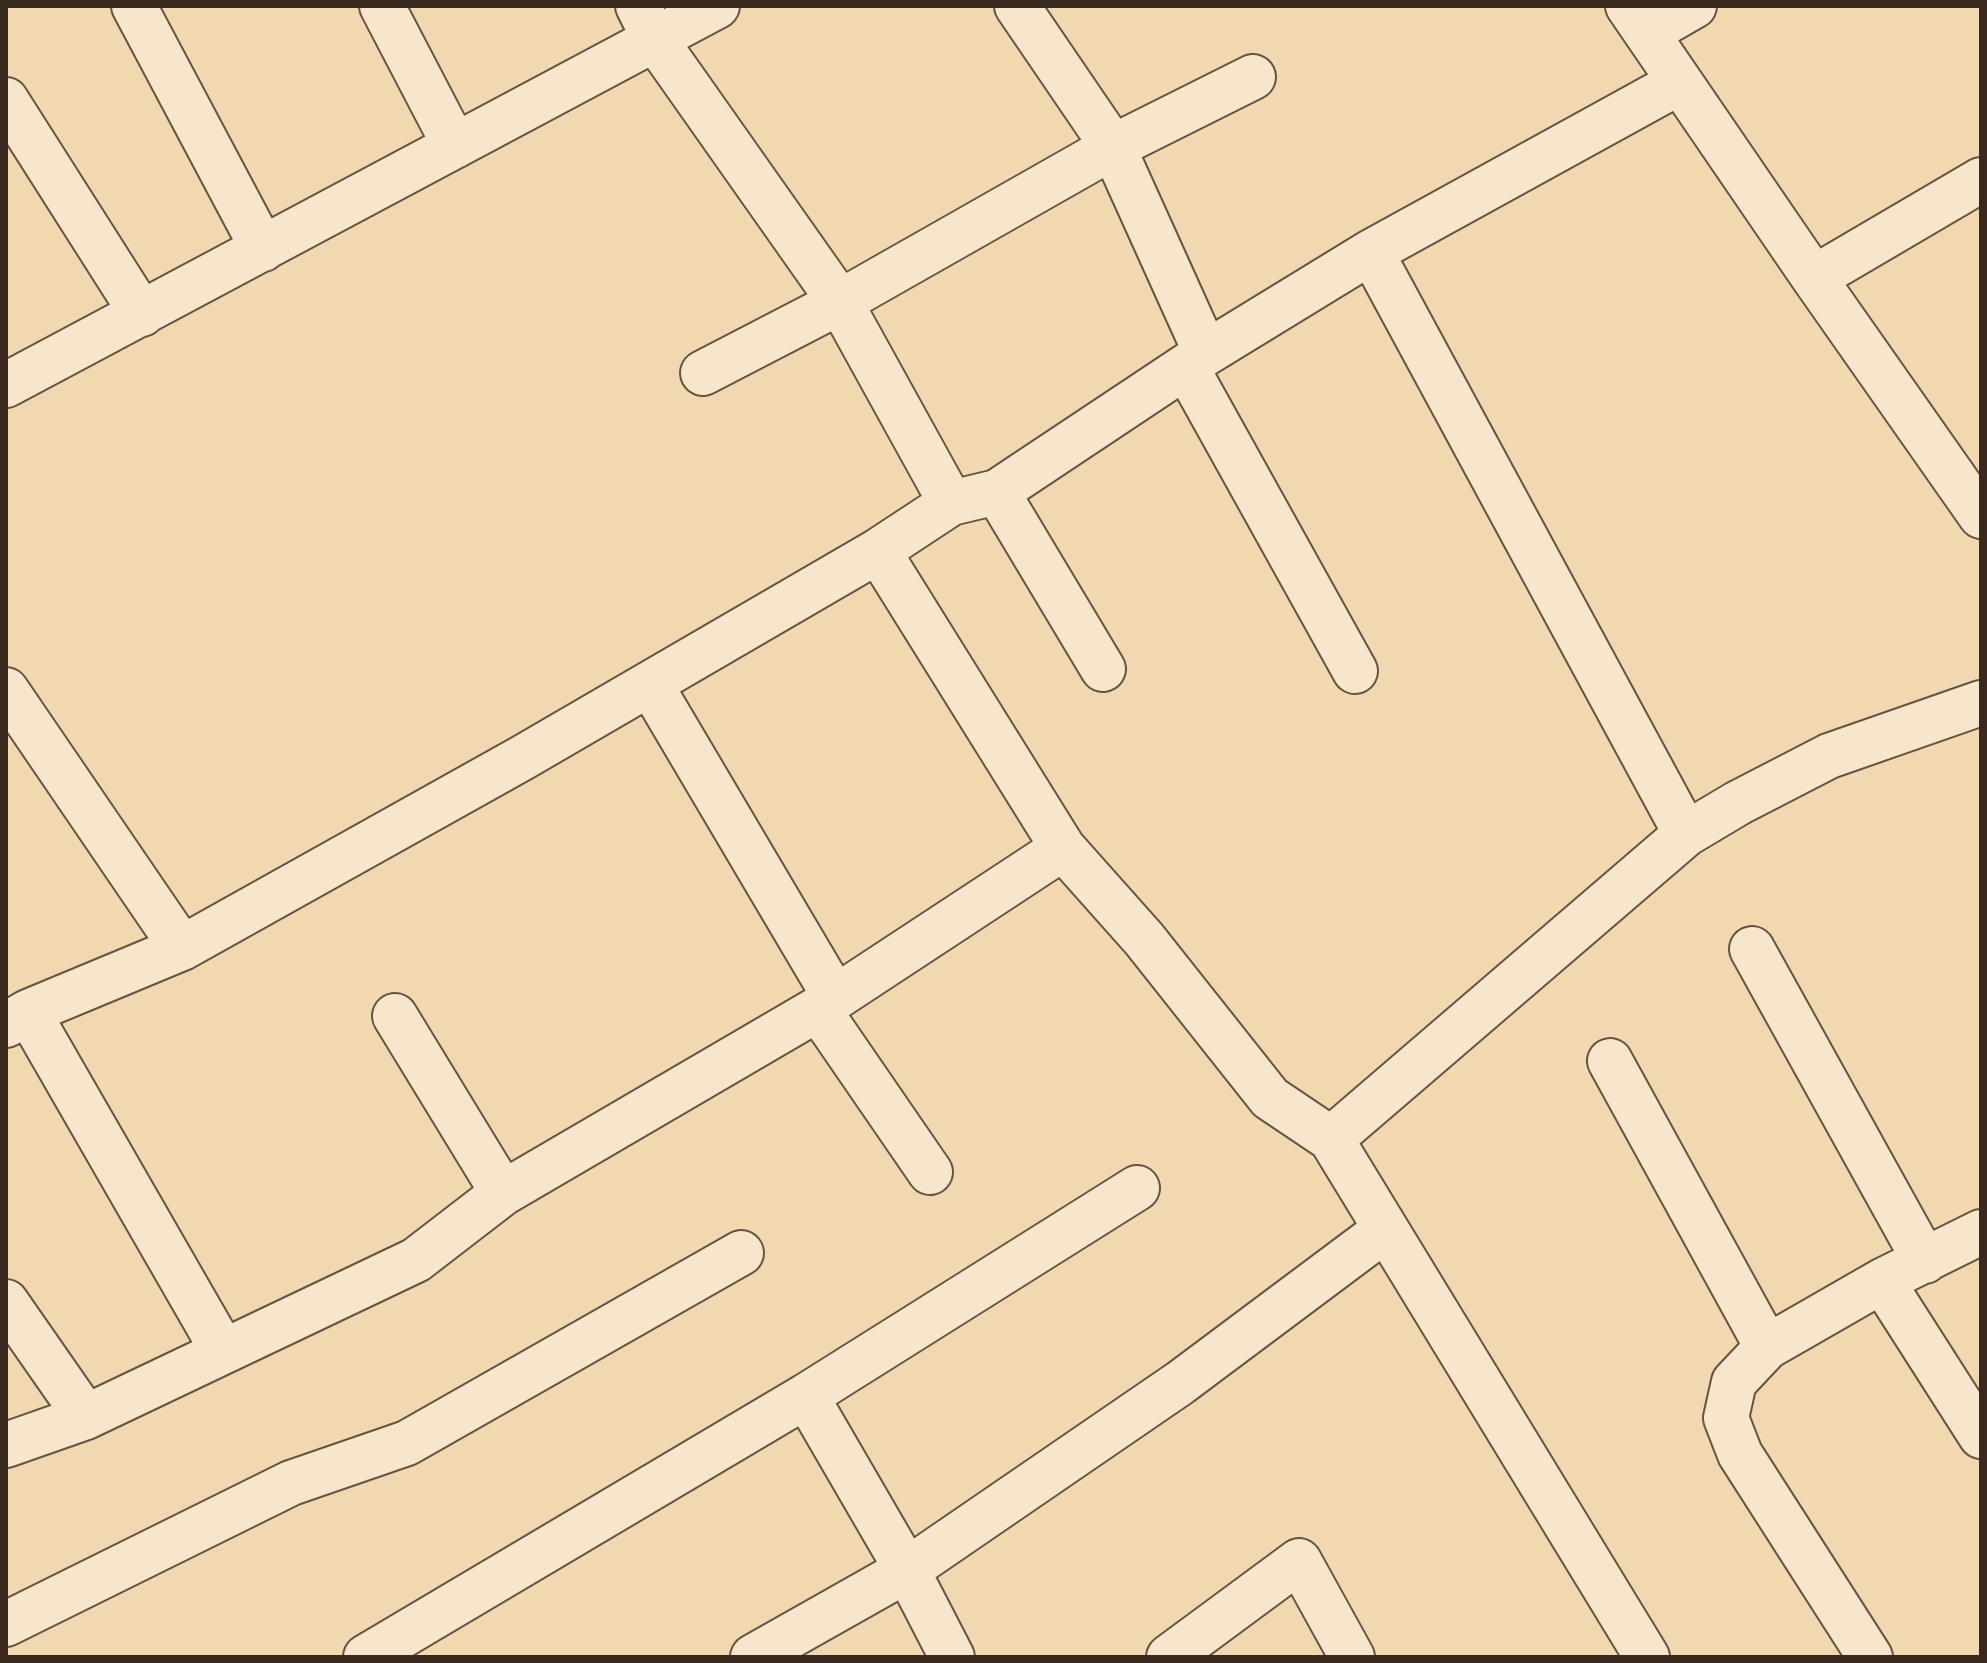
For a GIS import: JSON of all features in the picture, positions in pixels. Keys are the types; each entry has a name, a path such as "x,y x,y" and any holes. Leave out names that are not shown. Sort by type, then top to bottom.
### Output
{"street":[{"path":"134,6 263,249"},
{"path":"382,6 455,146"},
{"path":"6,385 455,146 646,22 717,6"},
{"path":"1017,6 1113,147 1196,360 1355,671"},
{"path":"1694,6 1638,20 1981,516"},
{"path":"646,22 840,302 951,503"},
{"path":"703,373 840,302 1113,147 1253,77"},
{"path":"223,1351 17,1018 182,948 650,684 878,551 951,503 997,492 1196,360 1371,252 1680,82"},
{"path":"6,100 142,314"},
{"path":"1814,278 1981,180"},
{"path":"1371,252 1686,834"},
{"path":"997,492 1103,669"},
{"path":"878,551 1063,848 1144,939 1270,1098 1331,1139 1647,1657"},
{"path":"650,684 826,1003 930,1172"},
{"path":"6,690 182,948"},
{"path":"1331,1139 1686,834 1829,756 1981,703"},
{"path":"6,1445 86,1417 416,1260 503,1193 826,1003 1063,848"},
{"path":"1752,949 1925,1261"},
{"path":"395,1016 503,1193"},
{"path":"1610,1061 1767,1347"},
{"path":"366,1657 806,1396 1137,1188"},
{"path":"753,1657 907,1570 1180,1383 1386,1229"},
{"path":"1870,1657 1740,1454 1726,1418 1734,1382 1767,1347 1882,1281 1981,1232"},
{"path":"6,1624 291,1483 407,1443 741,1253"},
{"path":"1882,1281 1981,1436"},
{"path":"6,1302 86,1417"},
{"path":"806,1396 907,1570 952,1657"},
{"path":"1169,1657 1299,1561 1352,1657"}]}
